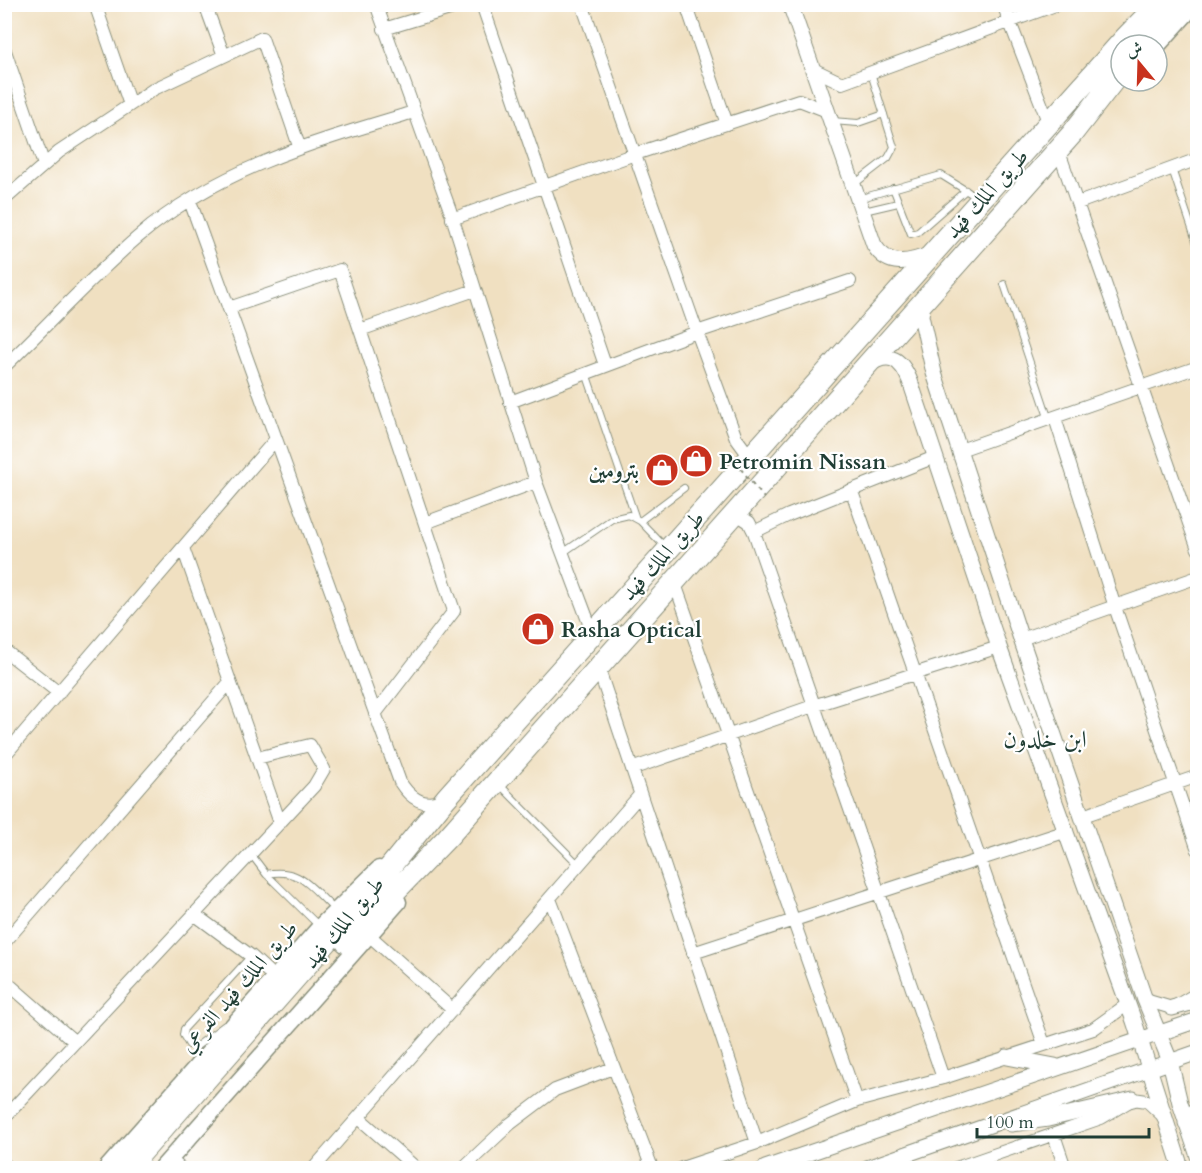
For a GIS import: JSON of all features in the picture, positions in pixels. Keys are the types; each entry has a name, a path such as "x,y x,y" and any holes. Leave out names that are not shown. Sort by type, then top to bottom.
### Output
{"highway":[{"name":"طريق الملك فهد","path":"1140,33 1158,4"},
{"name":"طريق الملك فهد","path":"1145,33 1179,4"},
{"name":"طريق الملك فهد","path":"128,1168 351,915 410,839 446,798 931,254 973,195 1109,66"},
{"name":"طريق الملك فهد","path":"144,1168 384,900 447,838 1065,141 1109,86"}],"main road":[{"path":"1138,33 1150,4"},
{"path":"1169,33 1195,4"},
{"path":"1065,141 1113,93"},
{"path":"171,1166 395,906 447,838"},
{"name":"طريق الملك فهد الفرعي","path":"107,1168 335,910 410,839"}],"street":[{"path":"95,4 130,105"},
{"path":"205,4 224,56"},
{"path":"375,4 452,219 536,482 593,634"},
{"path":"384,29 466,4"},
{"path":"482,4 605,365"},
{"path":"582,4 736,438 750,457"},
{"path":"686,4 727,124"},
{"path":"790,4 874,245 885,258 905,262 931,254"},
{"path":"1003,4 1049,124"},
{"path":"813,69 842,83 1058,4"},
{"path":"4,200 44,165 154,89 262,38 299,146"},
{"path":"4,48 44,165"},
{"path":"452,219 543,185 799,100 829,116"},
{"path":"4,367 139,236 190,201 258,164 299,146 414,112"},
{"path":"1065,141 1078,203 1197,549"},
{"path":"1078,203 1197,159"},
{"path":"190,201 400,782 405,790 423,802 429,804 446,798"},
{"path":"229,308 340,270 454,610 375,714"},
{"path":"510,402 697,332 850,281"},
{"path":"360,330 475,290"},
{"path":"923,301 921,316 934,373 1021,639 1145,1000 1170,1061 1197,1156"},
{"path":"861,370 880,359 893,359 904,367 910,381 999,647 1128,1004 1181,1168"},
{"path":"910,381 913,369 921,364 934,373"},
{"path":"960,450 1197,367"},
{"path":"1052,419 1197,850"},
{"path":"4,756 276,439"},
{"path":"754,532 789,515 852,492 935,457"},
{"path":"425,523 536,482"},
{"path":"852,492 1044,1044"},
{"path":"735,513 749,522 754,532 943,1078"},
{"path":"183,548 280,823"},
{"path":"1021,639 1114,604 1197,577"},
{"path":"674,581 791,920 857,1101"},
{"path":"634,768 914,672 999,647"},
{"path":"4,650 59,693"},
{"path":"598,667 634,768 639,796 758,1143"},
{"path":"4,943 230,682"},
{"path":"4,1118 280,823 321,778 324,769 310,745 257,758"},
{"path":"1083,816 1197,776"},
{"path":"314,1168 639,796"},
{"path":"693,953 980,857 1067,831"},
{"path":"550,899 652,1168"},
{"path":"194,914 251,956 275,978"},
{"path":"369,935 453,1010"},
{"path":"4,980 75,1042"},
{"path":"1172,1008 1197,993"},
{"path":"1145,1000 1172,1008 1197,1001"},
{"path":"682,1168 697,1165 758,1143 857,1101 943,1078 1093,1029 1128,1004"},
{"path":"765,1168 1197,1020"},
{"path":"867,1168 1197,1052"},
{"path":"1007,1057 1058,1067"},
{"path":"463,1168 510,1124 555,1090 614,1068"},
{"path":"978,1129 1048,1119 1133,1100 1147,1101 1163,1116"},
{"path":"956,1168 1101,1118 1133,1100"},
{"path":"1186,1123 1197,1107"},
{"path":"359,1118 416,1168"},
{"path":"1054,1135 1065,1168"},
{"path":"890,1168 910,1154"},
{"path":"4,1164 9,1168"}],"lane":[{"path":"858,198 892,153 894,147 870,73"},
{"path":"829,116 858,123 884,114"},
{"path":"1172,169 1197,247"},
{"path":"858,198 893,188 941,175 973,195 918,232 911,234 893,188"},
{"path":"858,198 898,203"},
{"path":"1004,284 1052,419"},
{"path":"586,373 638,519 668,549"},
{"path":"564,552 612,519 638,519 684,488"},
{"path":"496,781 579,865"},
{"path":"251,854 266,874 320,927"},
{"path":"266,874 282,871 296,874 335,910"},
{"path":"240,1016 218,1029 197,1046 189,1045 183,1035 184,1029 251,956"}],"path":[{"path":"729,454 764,498"}],"place":[{"name":"Petromin Nissan","path":"696,461"},
{"name":"بترومين","path":"662,470"},
{"name":"Rasha Optical","path":"538,629"}],"district":[{"name":"ابن خلدون","path":"1045,739"}]}
